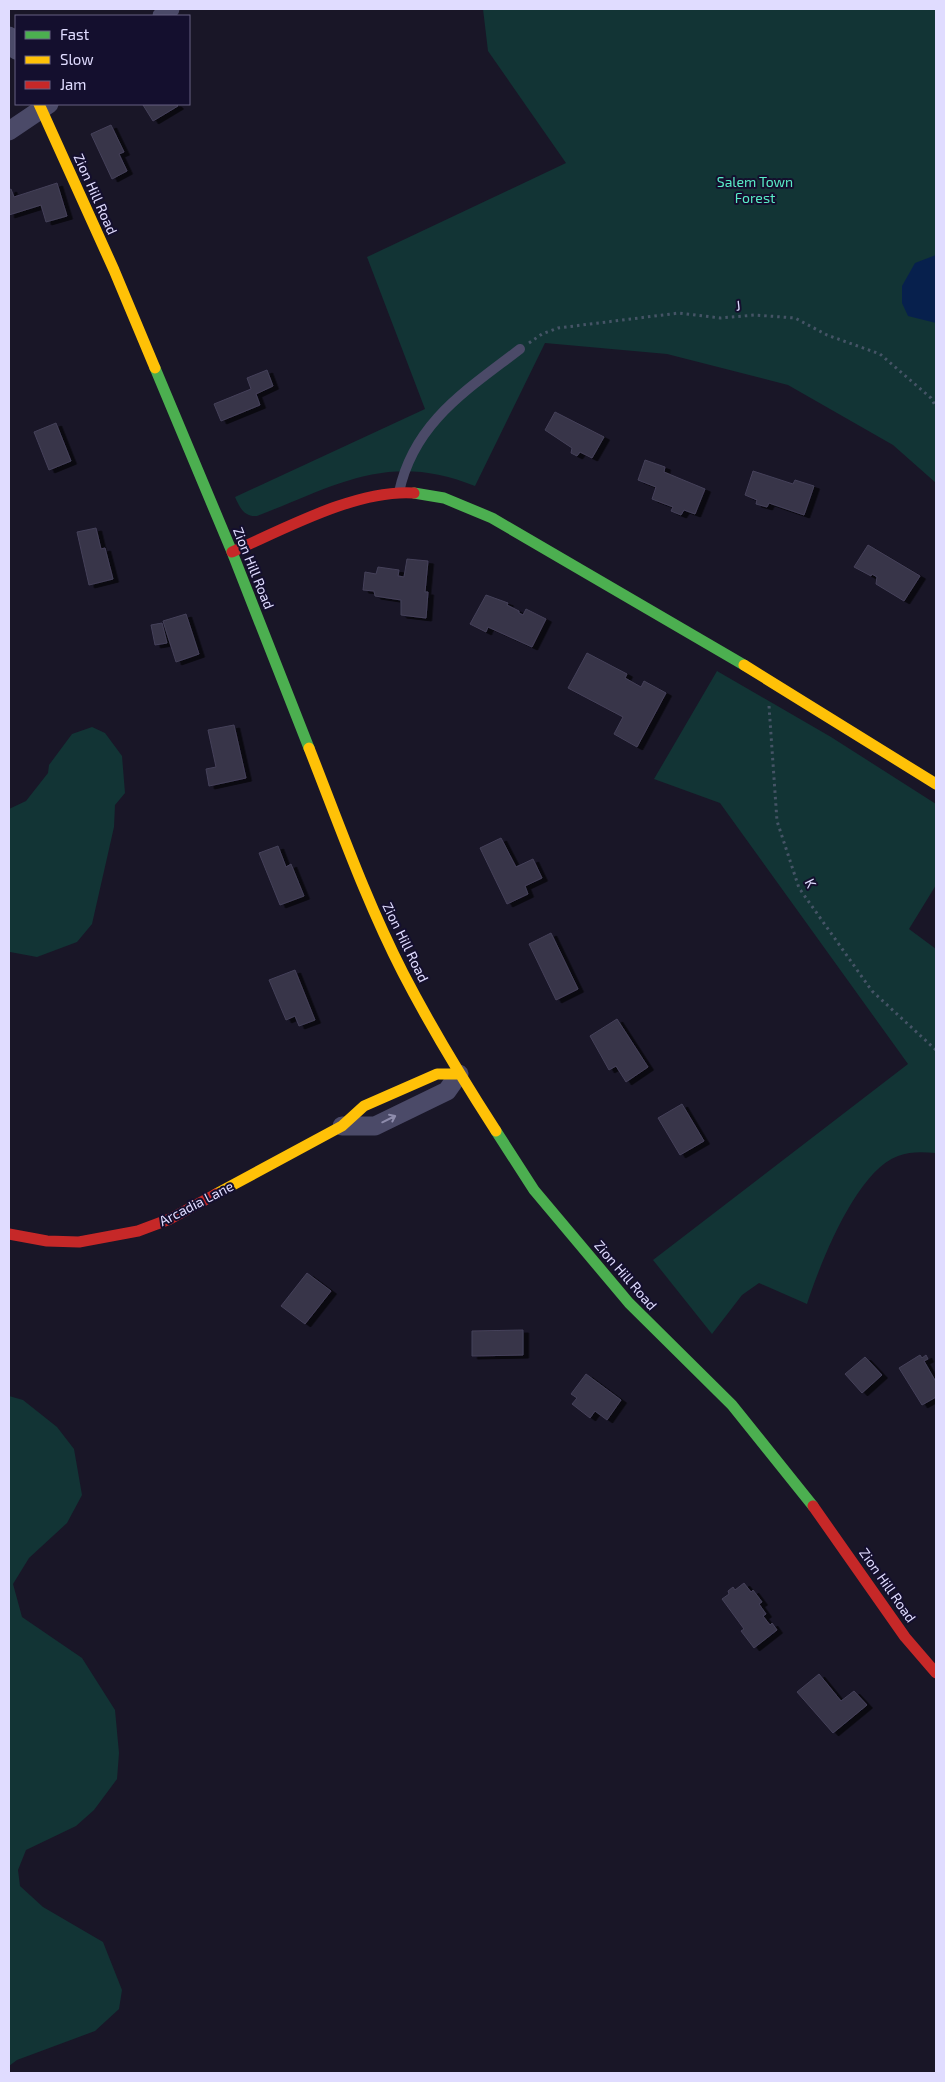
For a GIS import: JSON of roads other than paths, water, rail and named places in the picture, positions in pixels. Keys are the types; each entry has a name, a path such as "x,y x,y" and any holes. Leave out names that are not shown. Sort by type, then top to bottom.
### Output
{"street":[{"path":"9,36 15,48"},
{"path":"9,131 43,106"},
{"name":"Zion Hill Road","path":"43,106 232,552 368,897 403,973 459,1074 534,1190 629,1304 732,1405 822,1517 905,1637 936,1673"},
{"path":"232,552 337,508 375,496 398,493 428,494 458,503 492,518 767,679 936,784"},
{"name":"Arcadia Lane","path":"9,1234 47,1241 78,1242 138,1231 170,1219 342,1126 375,1126 447,1091 459,1074"}],"lane":[{"path":"398,493 409,458 422,436 439,414 453,400 520,349"}],"water":[{"path":"936,255 936,323 908,316 902,303 902,286 915,263"}],"park label":[{"name":"Salem Town Forest","path":"755,190"}]}
